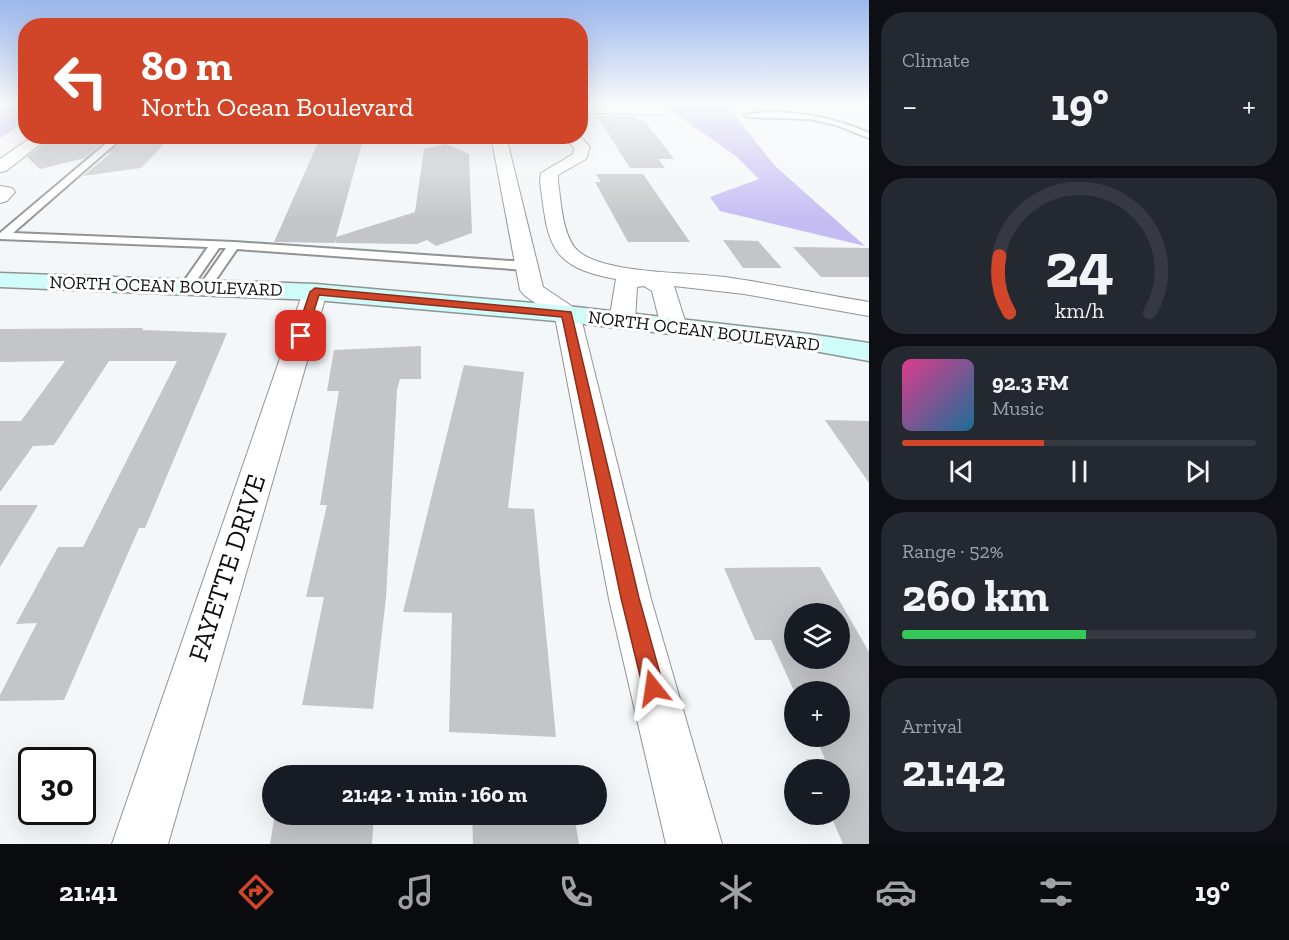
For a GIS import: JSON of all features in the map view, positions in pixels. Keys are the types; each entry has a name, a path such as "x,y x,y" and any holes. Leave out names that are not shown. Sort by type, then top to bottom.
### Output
{"main road":[{"name":"NORTH OCEAN BOULEVARD","path":"0,280 315,292 567,314 869,352"}],"street":[{"path":"0,167 33,144"},
{"path":"500,144 532,290 567,314 630,598 694,844"},
{"path":"579,144 582,147 580,156 550,173 549,181 561,242 571,256 592,267 648,278 702,281 869,309"},
{"path":"0,191 6,192 0,197"},
{"path":"622,321 626,282 648,278 663,287 674,327"},
{"name":"FAYETTE DRIVE","path":"140,844 315,292"}],"lane":[{"path":"111,144 3,236 216,243 526,266"},
{"path":"195,287 216,243"},
{"path":"195,287 234,245"}],"shaded area":[{"path":"716,142 756,142 774,165 865,246 720,211 710,197 759,179 736,156"}],"building":[{"path":"614,142 661,142 674,159 658,159 665,168 630,168"},
{"path":"44,144 102,144 85,158 40,169 27,157"},
{"path":"117,144 164,144 141,168 83,176 111,153 107,153"},
{"path":"317,144 362,144 336,237 415,212 424,149 446,144 469,154 472,233 436,246 427,240 417,244 336,243 336,240 335,243 274,242"},
{"path":"596,174 643,174 690,242 628,242 595,182 601,182"},
{"path":"723,240 758,241 782,268 743,268"},
{"path":"793,247 869,248 869,277 821,277"},
{"path":"143,328 142,330 227,333 145,528 139,528 64,700 0,701 0,695 37,623 16,624 58,547 83,547 177,361 109,361 54,445 33,446 0,492 0,421 21,421 65,361 0,362 0,329"},
{"path":"421,346 421,379 400,379 397,390 386,598 373,709 302,705 324,597 306,597 327,505 320,505 339,391 327,391 334,350"},
{"path":"464,365 524,372 508,508 534,509 556,737 449,732 452,613 403,612"},
{"path":"825,420 869,421 869,483"},
{"path":"0,505 38,505 0,567"},
{"path":"820,567 841,603 784,603 784,669 771,640 755,640 724,568"},
{"path":"850,619 869,652 869,844 843,844 835,825 850,825 850,759 825,759 820,747 850,747 850,681 790,681 784,669 850,669"},
{"path":"273,825 373,825 372,844 270,844"},
{"path":"472,825 576,825 579,844 473,844"}],"route":[{"path":"301,336 315,292 567,314 630,598 653,688"}]}
